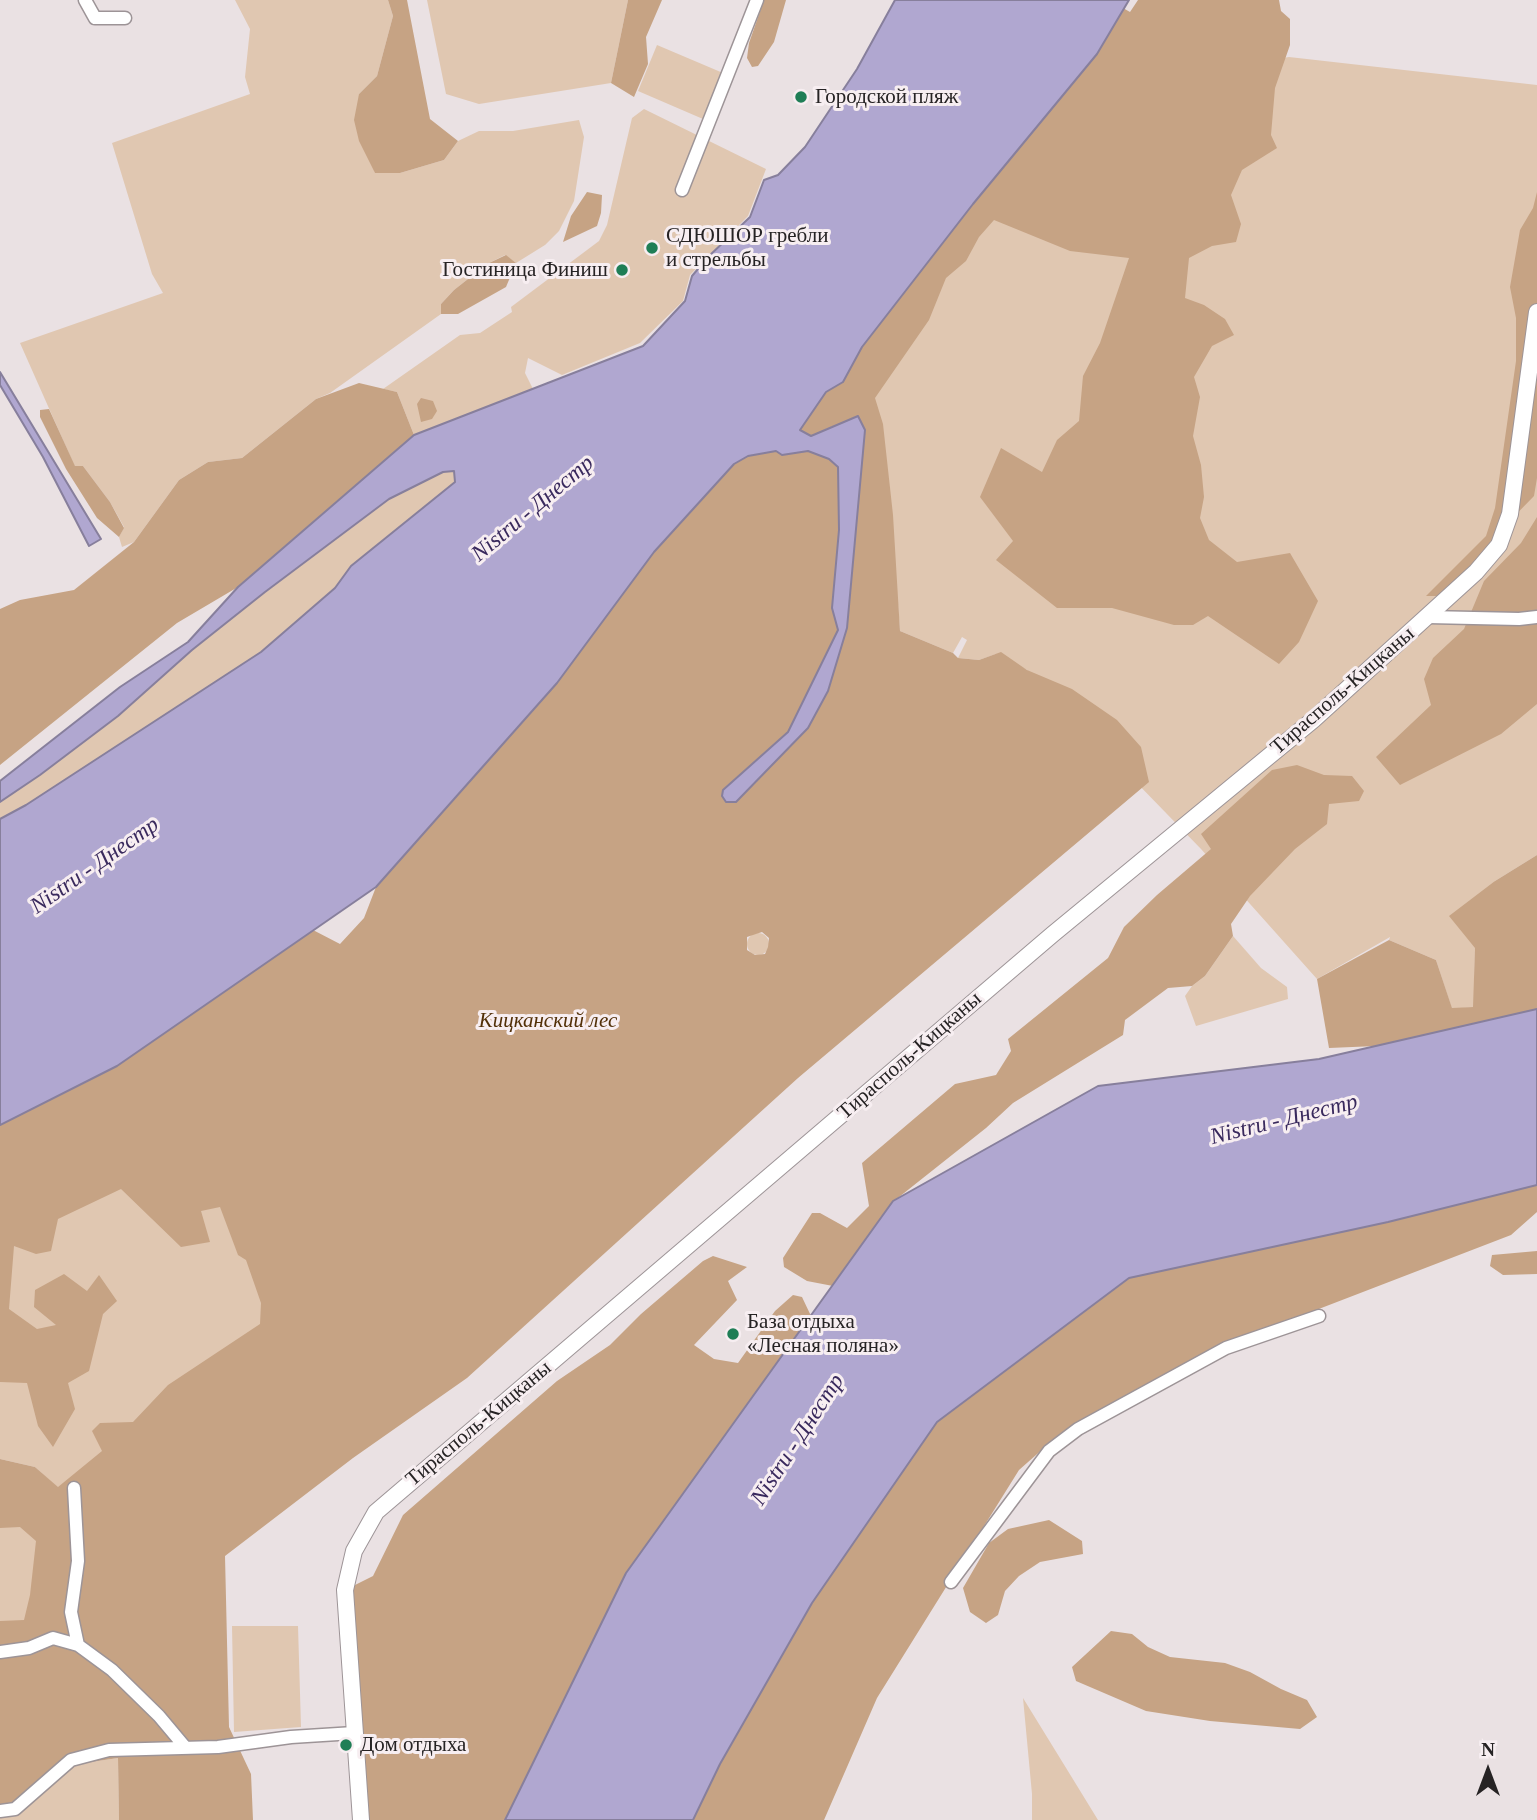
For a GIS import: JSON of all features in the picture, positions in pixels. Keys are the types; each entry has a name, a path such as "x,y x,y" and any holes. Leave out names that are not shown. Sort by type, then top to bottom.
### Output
{"street":[{"path":"85,0 95,18 125,18"},
{"path":"682,190 757,0"},
{"name":"Тирасполь-Кицканы","path":"361,1820 345,1590 354,1551 376,1512 1053,934 1313,720 1486,562 1499,545 1513,501 1537,312"},
{"path":"1428,617 1537,617"},
{"path":"951,1583 1049,1451 1078,1429 1226,1348 1319,1316"},
{"path":"74,1488 78,1561 72,1612 78,1645"},
{"path":"0,1652 29,1648 52,1638 78,1645 112,1670 185,1746"},
{"path":"0,1811 15,1809 72,1760 109,1750 218,1746 354,1733"}],"shaded area":[{"path":"235,0 388,0 393,16 377,76 359,94 375,173 400,173 444,160 458,141 479,131 513,131 579,120 584,137 574,201 559,231 545,245 516,263 505,255 487,264 441,304 441,314 330,393 316,399 242,458 208,462 179,480 134,542 122,547 119,537 124,527 110,502 83,466 75,467 20,343 163,293 152,274 112,143 250,94 245,77 250,29"},
{"path":"427,0 628,0 611,83 479,104 446,94"},
{"path":"657,45 723,73 703,119 638,91"},
{"path":"1289,57 1537,85 1537,855 1495,881 1475,948 1474,1007 1452,1009 1436,960 1389,940 1390,937 1317,979 1201,849 1027,670 996,654 979,660 958,658 967,640 962,637 953,653 900,631 898,605 847,628 865,430 826,392 973,204 1252,63"},
{"name":"СДЮШОР гребли и стрельбы","path":"644,109 766,169 748,216 690,275 683,301 640,343 562,375 528,358 525,373 533,389 414,435 397,392 383,389 460,335 480,333 512,312 511,307 599,241 607,225 632,118"},
{"path":"454,471 455,482 351,566 336,588 261,652 26,805 0,819 0,802 118,716 192,650 265,592 389,499 443,472"},
{"path":"758,933 766,936 769,944 766,952 758,955 750,952 747,944 750,936"},
{"path":"1233,936 1261,968 1287,987 1288,999 1196,1026 1185,996 1192,986 1205,976"},
{"path":"218,1161 275,1320 58,1488 35,1467 0,1459 0,1233 118,1186"},
{"path":"0,1504 54,1506 41,1620 0,1630"},
{"path":"232,1626 298,1626 301,1727 234,1732"},
{"path":"1023,1698 1098,1820 1032,1820"},
{"path":"118,1758 119,1820 0,1820 0,1817 20,1811 78,1764"}],"green space":[{"path":"388,0 407,0 430,119 458,141 444,160 400,173 375,173 359,141 354,120 359,94 377,76 393,16"},
{"path":"628,0 662,0 646,37 648,64 634,97 611,83"},
{"path":"764,0 786,0 774,42 758,66 752,67 747,58 749,43"},
{"name":"Кицканский лес","path":"1138,0 1279,0 1281,11 1290,19 1290,45 1275,88 1271,135 1277,148 1242,170 1231,195 1241,224 1236,242 1212,246 1189,258 1185,298 1204,305 1225,319 1234,335 1212,346 1194,377 1200,397 1193,436 1201,465 1204,497 1200,518 1209,540 1237,562 1290,553 1318,601 1299,642 1279,664 1208,616 1193,625 1174,625 1112,608 1057,608 996,560 1013,541 980,497 1001,448 1042,472 1057,440 1079,421 1083,376 1100,343 1129,258 1070,251 994,220 979,237 966,261 946,278 929,320 875,398 883,424 893,515 900,631 953,653 958,658 979,660 1001,652 1027,670 1072,689 1117,720 1141,747 1149,782 798,1078 467,1378 353,1458 225,1556 229,1727 251,1774 253,1820 119,1820 118,1758 78,1764 20,1811 0,1817 0,1621 24,1620 30,1595 36,1541 20,1527 0,1528 0,1459 35,1467 58,1487 102,1451 92,1431 100,1423 133,1422 168,1385 260,1324 261,1303 246,1260 238,1255 220,1207 201,1211 210,1242 181,1247 121,1189 58,1219 51,1251 36,1254 14,1246 9,1309 37,1329 56,1325 34,1307 35,1290 64,1274 87,1291 99,1275 117,1301 103,1314 89,1371 68,1383 75,1409 53,1447 38,1426 27,1383 0,1382 0,1125 117,1065 313,930 340,944 364,918 376,887 557,683 654,552 734,464 748,456 776,451 783,455 808,451 829,459 838,467 839,530 832,608 838,630 865,430 833,426 811,436 800,430 826,392 843,382 862,347 973,204 1097,54 1123,8 1130,12","holes":["762,932 769,938 765,954 755,955 747,950 747,937"]},
{"path":"587,192 602,195 597,226 563,242 571,216"},
{"path":"1537,192 1537,478 1534,496 1494,537 1471,569 1441,596 1426,596 1486,536 1495,508 1516,361 1516,318 1510,287 1520,230 1533,208"},
{"path":"506,255 516,263 506,287 458,314 441,314 441,304 454,290 487,264"},
{"path":"359,383 397,392 414,435 238,587 177,623 0,765 0,609 20,600 74,590 134,542 179,480 208,462 242,458 316,399"},
{"path":"421,398 433,401 437,411 432,419 421,422 417,404"},
{"path":"49,409 75,466 83,466 110,502 124,528 119,537 97,518 66,469 40,417 40,410"},
{"path":"1537,517 1537,704 1501,734 1400,785 1376,757 1431,705 1424,679 1433,658 1464,629 1484,581 1521,543"},
{"path":"1297,765 1324,775 1352,776 1364,791 1359,801 1329,804 1327,824 1295,849 1250,896 1231,924 1233,936 1205,976 1192,986 1168,988 1125,1020 1123,1035 1013,1103 986,1128 894,1201 833,1286 807,1281 784,1267 783,1258 812,1213 820,1213 847,1228 869,1206 862,1163 955,1084 996,1075 1011,1051 1008,1039 1108,958 1124,927 1211,849 1201,834 1272,770"},
{"path":"1537,855 1537,1009 1376,1046 1329,1048 1317,979 1389,940 1436,960 1452,1008 1473,1007 1475,948 1449,916 1495,881"},
{"path":"1537,1185 1537,1212 1511,1235 1233,1342 1061,1433 1019,1470 877,1698 824,1820 693,1820 720,1764 812,1603 937,1422 1129,1278 1388,1222"},
{"path":"1537,1251 1537,1274 1503,1275 1490,1266 1492,1255"},
{"path":"713,1256 747,1267 728,1281 737,1300 694,1345 714,1359 738,1363 775,1311 793,1295 802,1297 811,1316 626,1573 505,1820 361,1820 345,1590 373,1576 403,1515 557,1381 610,1345 641,1314 703,1261"},
{"path":"1049,1520 1082,1541 1083,1554 1040,1562 1019,1576 1005,1591 998,1615 986,1623 970,1612 963,1588 989,1543 1008,1529"},
{"path":"1111,1631 1132,1634 1148,1647 1170,1657 1225,1663 1250,1672 1307,1700 1317,1717 1300,1729 1210,1721 1146,1711 1076,1681 1072,1667"}],"water":[{"name":"Nistru - Днестр","path":"895,0 1129,0 1097,54 973,204 862,347 843,382 826,392 800,430 811,436 858,416 865,430 847,628 828,691 808,728 736,802 726,802 722,796 723,790 788,732 838,630 832,608 839,530 838,467 829,459 808,451 782,455 776,451 748,456 734,464 654,552 557,683 376,887 117,1066 0,1125 0,819 26,805 261,652 335,588 351,566 455,482 454,471 443,472 389,499 192,650 118,716 0,802 0,781 120,687 188,642 238,587 414,435 643,346 685,301 692,276 750,217 764,180 778,175 805,147 857,69"},
{"path":"0,372 101,539 89,546 43,457 0,385"},
{"name":"Nistru - Днестр","path":"1537,1009 1537,1185 1388,1222 1129,1278 937,1422 812,1603 720,1764 693,1820 505,1820 626,1573 893,1201 1098,1086 1319,1059"}],"place":[{"name":"Городской пляж","path":"801,97"},
{"name":"СДЮШОР гребли и стрельбы","path":"652,248"},
{"name":"Гостиница Финиш","path":"622,270"},
{"name":"База отдыха «Лесная поляна»","path":"733,1334"},
{"name":"Дом отдыха","path":"346,1745"}]}
